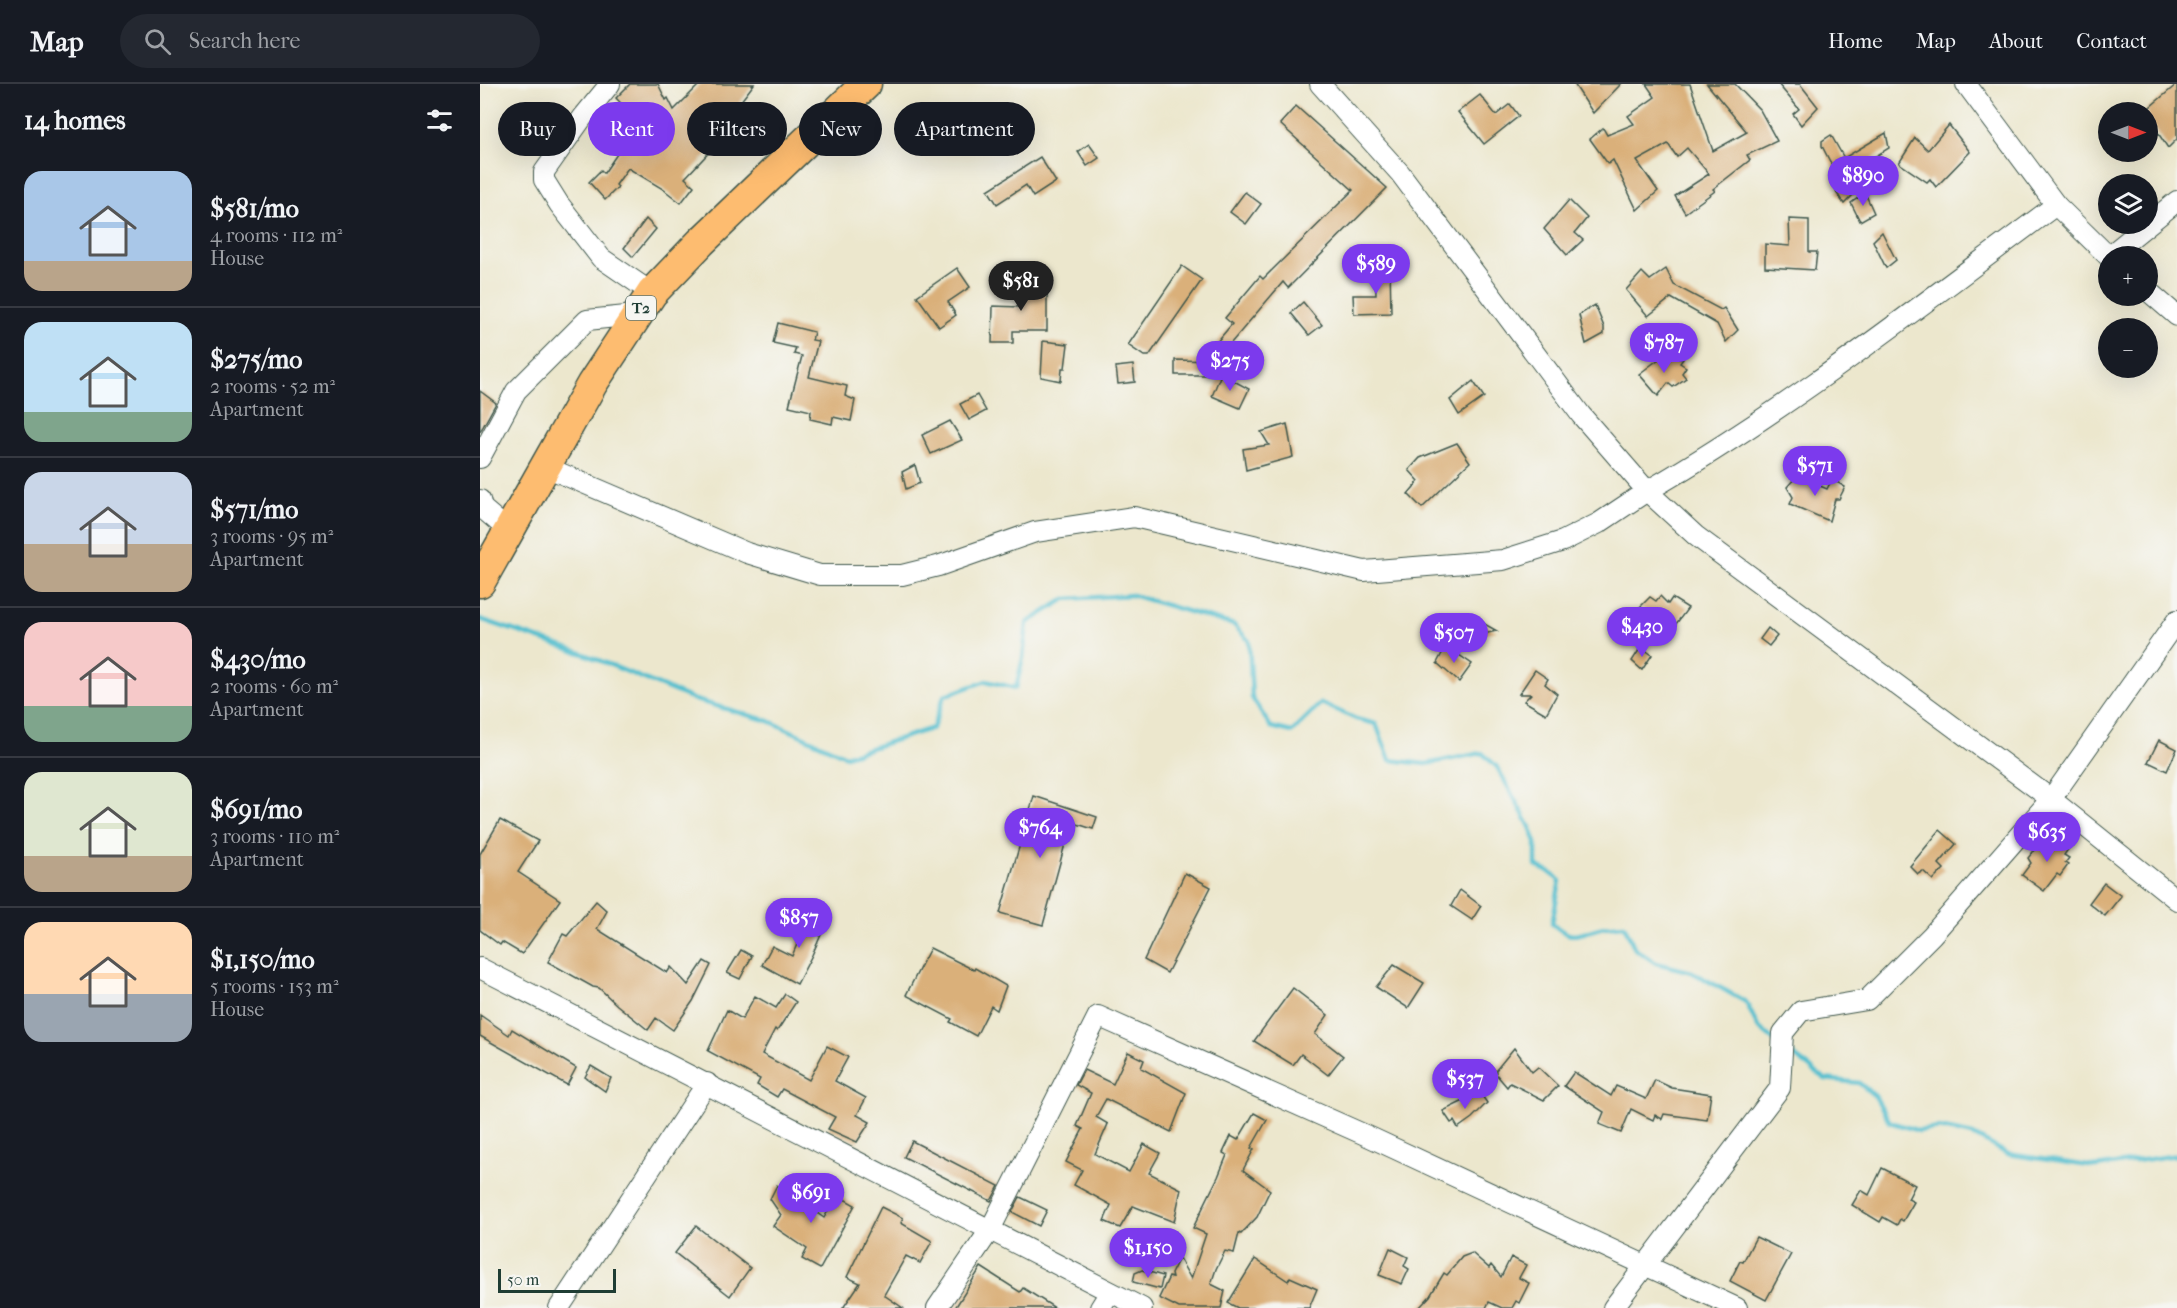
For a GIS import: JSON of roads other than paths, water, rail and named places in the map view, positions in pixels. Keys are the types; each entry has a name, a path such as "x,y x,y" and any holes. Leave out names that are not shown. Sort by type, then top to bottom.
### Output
{"highway":[{"name":"T2","path":"480,582 592,384 644,304 700,242 866,84"}],"street":[{"path":"480,458 516,391 587,320 644,304 601,258 559,204 544,180 544,172 583,117 610,84"},
{"path":"1320,84 1400,173 1581,415 1647,491 1696,536 2051,799 2177,900"},
{"path":"1966,84 2056,205 2099,246"},
{"path":"2121,246 2177,201"},
{"path":"546,467 747,553 820,575 902,575 938,566 1035,532 1134,516 1364,571 1503,560 1563,541 1599,523 1647,491 1712,453 1885,332 2056,205"},
{"path":"2158,300 2177,316"},
{"path":"480,500 482,508 509,531"},
{"path":"1613,1308 1780,1088 1783,1032 1801,1011 1867,1000 1932,935 2051,799 2177,620"},
{"path":"480,968 990,1230 1105,1300 1142,1308"},
{"path":"937,1308 990,1230 1098,1016 1372,1138 1737,1308"},
{"path":"559,1308 707,1083"}],"waterway":[{"path":"480,619 584,654 695,700 769,721 846,756 933,728 944,696 986,681 1016,688 1023,658 1027,623 1065,599 1132,595 1234,625 1249,641 1252,698 1271,727 1292,732 1321,703 1356,719 1376,724 1390,760 1426,764 1482,753 1497,767 1530,827 1536,842 1536,866 1551,873 1560,881 1552,923 1570,935 1603,927 1624,925 1635,949 1656,963 1692,972 1746,1002 1758,1027 1777,1043"},
{"path":"1789,1052 1825,1079 1859,1083 1875,1096 1890,1122 1919,1131 1939,1128 1973,1135 2008,1154 2096,1167 2177,1155"}]}
